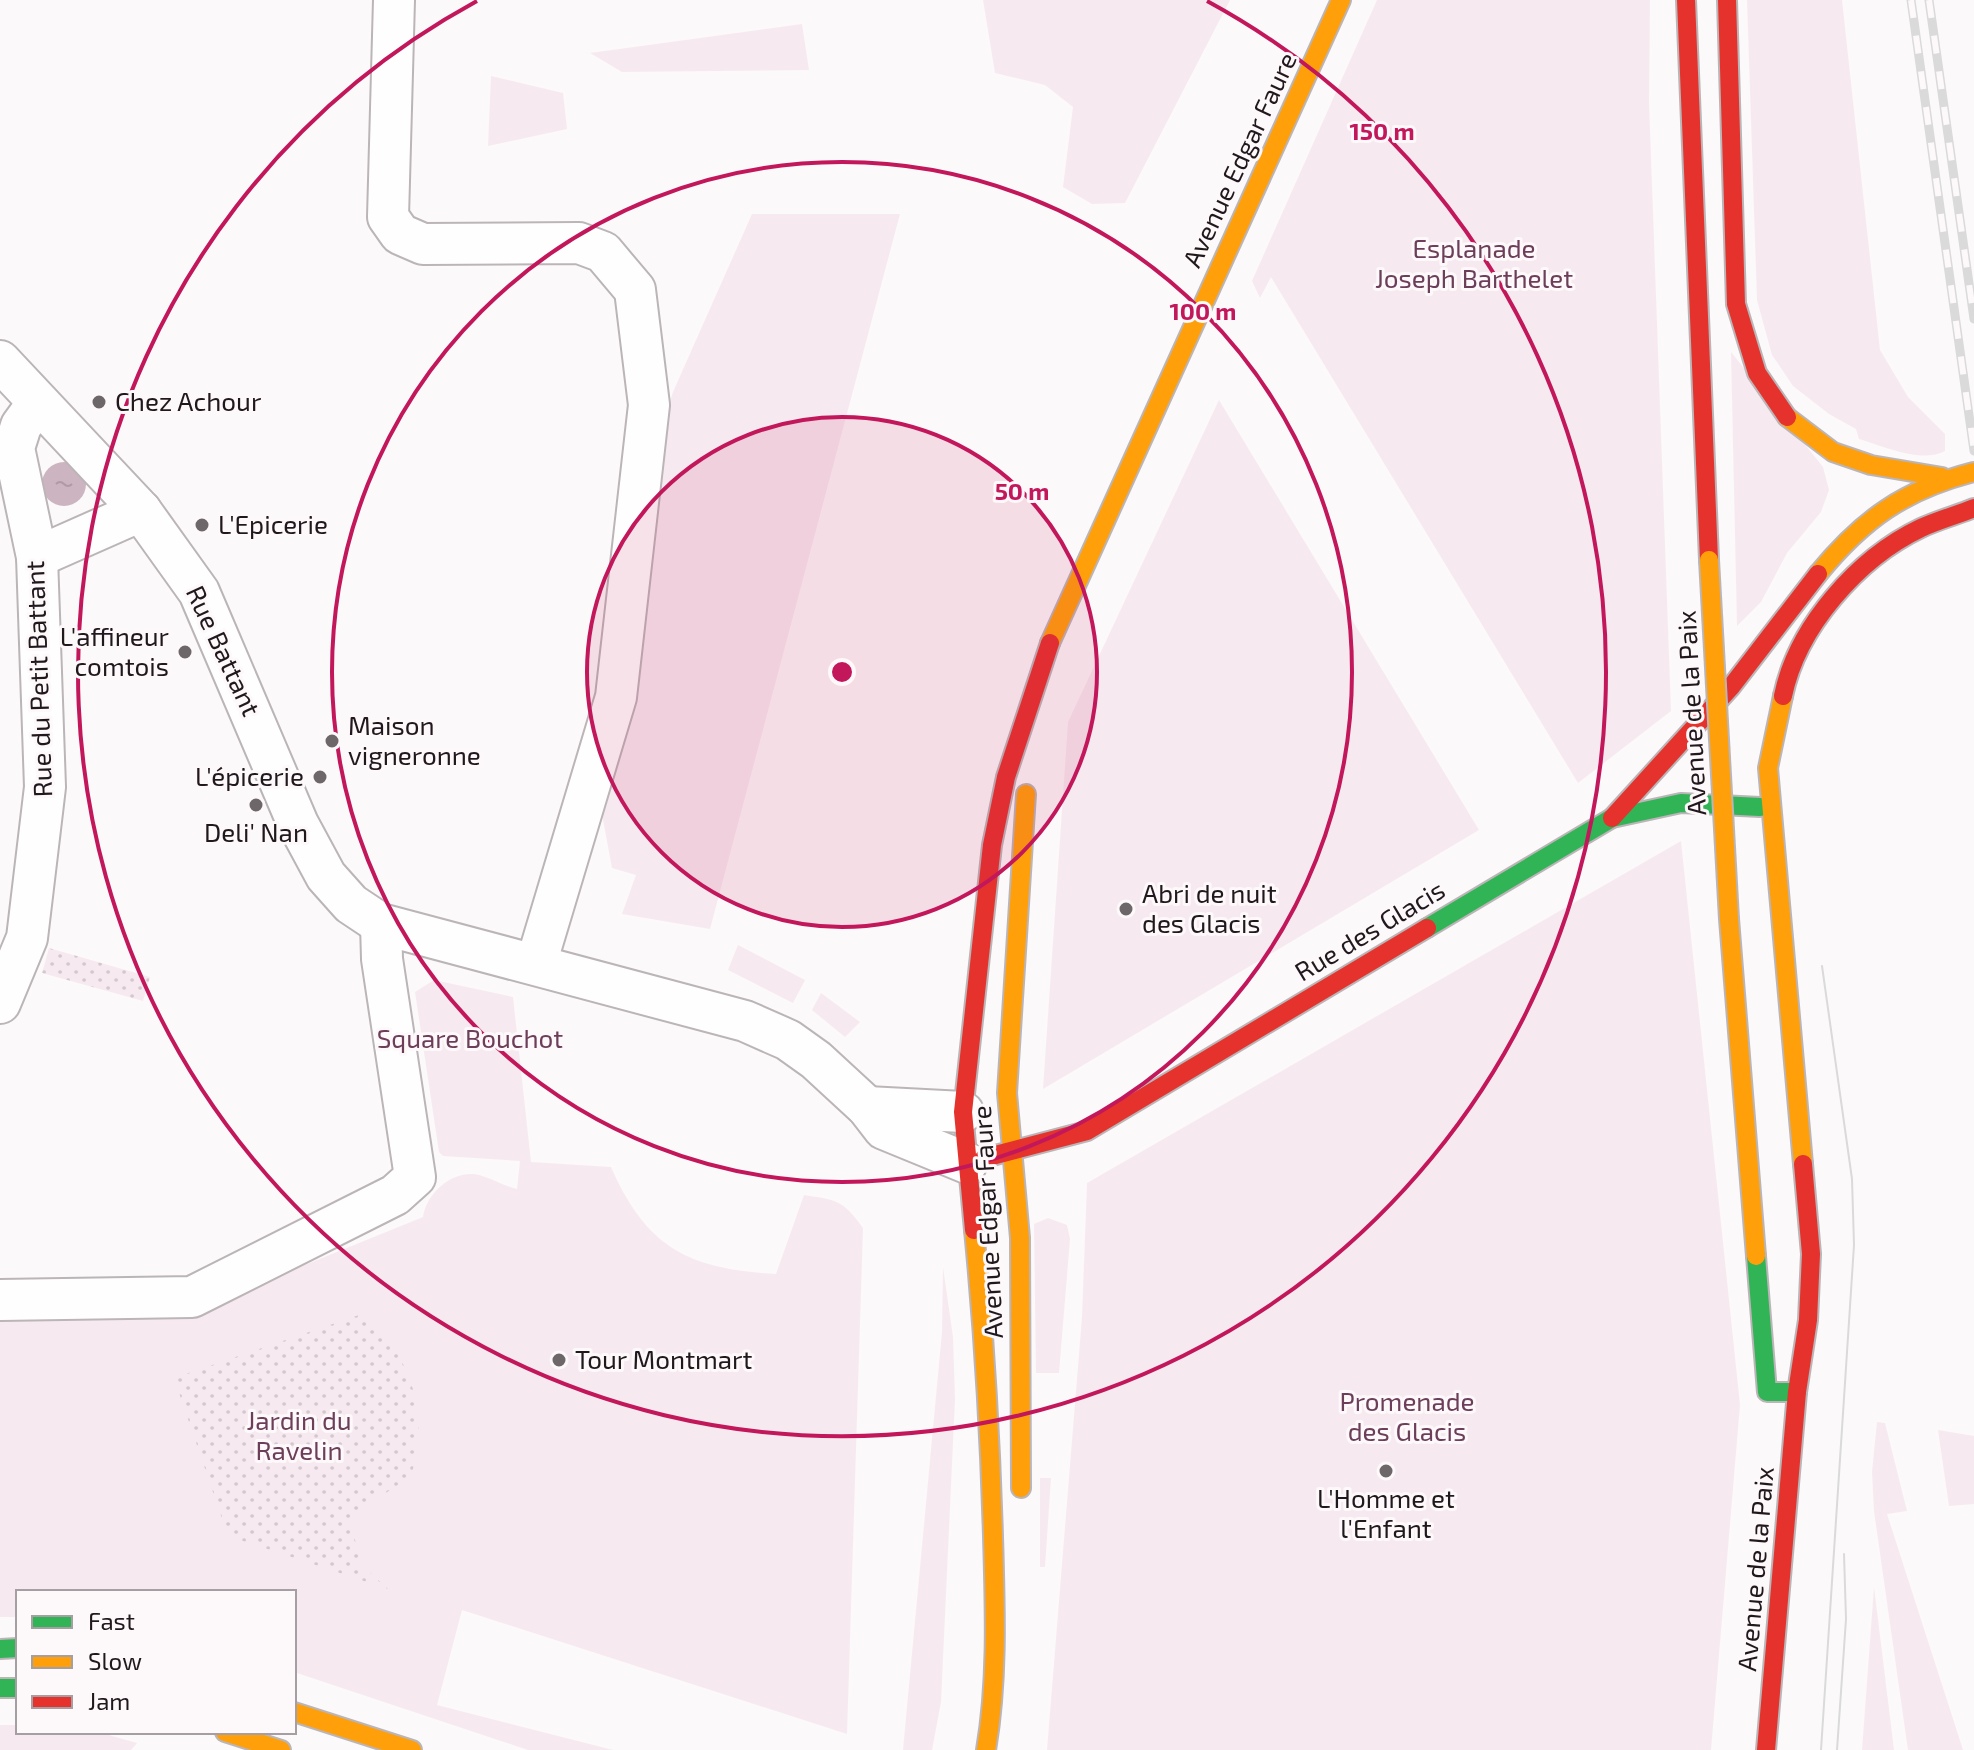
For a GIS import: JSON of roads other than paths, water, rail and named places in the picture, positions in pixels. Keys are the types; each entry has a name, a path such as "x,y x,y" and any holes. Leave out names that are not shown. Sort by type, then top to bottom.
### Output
{"main road":[{"name":"Avenue Edgar Faure","path":"986,1750 991,1722 995,1609 991,1477 985,1339 963,1112 992,845 1006,777 1055,629 1341,0"},
{"name":"Avenue de la Paix","path":"1686,0 1709,560 1729,919 1767,1392 1797,1392"},
{"path":"1727,0 1736,304 1757,373 1784,415 1833,452 1871,465 1942,477"},
{"path":"1612,818 1732,686 1854,531 1893,502 1942,477 1974,472"},
{"name":"Avenue de la Paix","path":"1766,1750 1797,1392 1808,1320 1811,1254 1770,808 1771,753 1786,682 1804,638 1831,600 1889,546 1919,529 1974,508"},
{"name":"Avenue Edgar Faure","path":"1021,1509 1020,1238 1007,1093 1032,693"},
{"name":"Rue des Glacis","path":"967,1163 1087,1131 1612,818 1681,803 1770,808"},
{"path":"963,1112 1010,1152"},
{"name":"Avenue Edgar Faure","path":"976,1618 991,1477"},
{"path":"296,1713 412,1750"},
{"path":"231,1734 281,1750"}],"street":[{"path":"394,0 388,217 400,234 423,244 579,243 603,252 635,290 649,405 616,697 536,964"},
{"name":"Rue Battant","path":"0,361 37,404 141,511 199,592 298,824 326,876 351,904 381,924 745,1021 797,1047 867,1107 884,1129 967,1163"},
{"name":"Rue du Petit Battant","path":"0,1003 27,938 45,787 37,557 14,448 21,426 37,404"},
{"path":"37,557 141,511"},
{"path":"0,1300 192,1297 395,1195 415,1177 382,959 381,924"},
{"path":"867,1107 963,1112"}],"water":[{"path":"64,462 79,469 86,484 79,499 64,506 49,499 42,484 49,469"}],"tram line":[{"path":"1821,1750 1854,1245 1852,1179 1822,966"},
{"path":"1837,1750 1846,1619 1844,1554"}],"railway":[{"path":"1911,0 1974,451"},
{"path":"1929,0 1974,319"}],"place":[{"name":"Chez Achour","path":"99,402"},
{"name":"L'Epicerie","path":"202,525"},
{"name":"L'affineur comtois","path":"185,652"},
{"name":"Maison vigneronne","path":"332,741"},
{"name":"L'épicerie","path":"320,777"},
{"name":"Deli' Nan","path":"256,805"},
{"name":"Abri de nuit des Glacis","path":"1126,909"},
{"name":"Tour Montmart","path":"559,1360"},
{"name":"L'Homme et l'Enfant","path":"1386,1471"}],"park label":[{"name":"Esplanade Joseph Barthelet","path":"1474,264"},
{"name":"Square Bouchot","path":"470,1039"},
{"name":"Promenade des Glacis","path":"1407,1417"},
{"name":"Jardin du Ravelin","path":"299,1436"}]}
